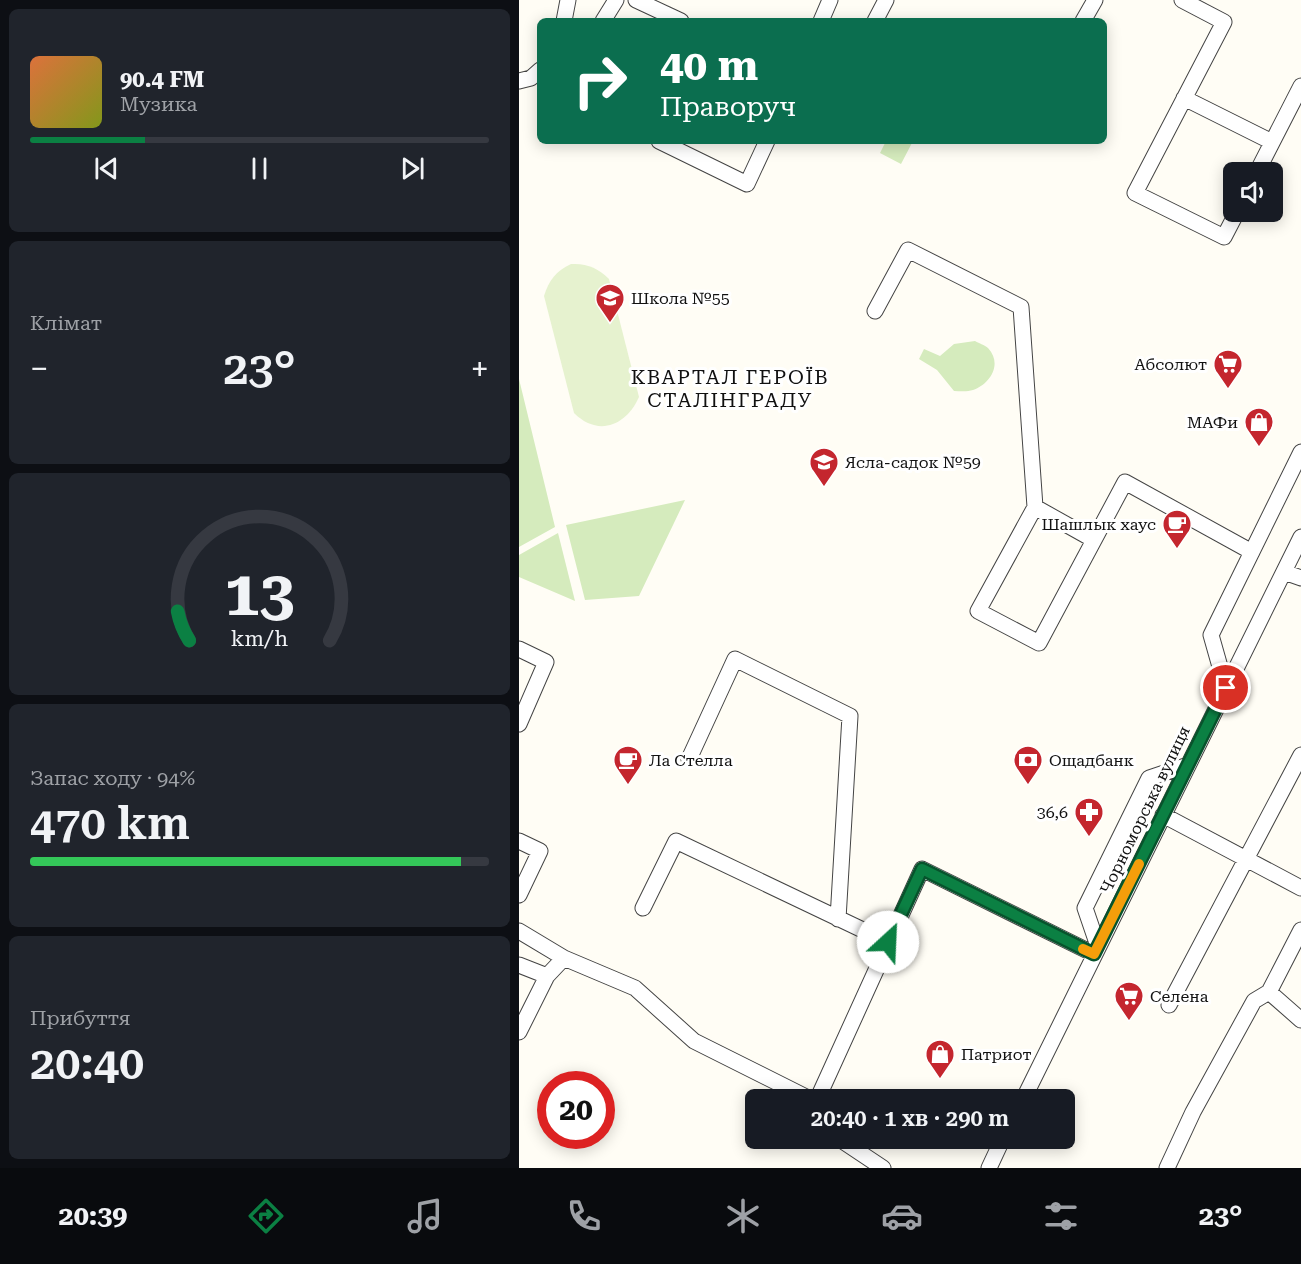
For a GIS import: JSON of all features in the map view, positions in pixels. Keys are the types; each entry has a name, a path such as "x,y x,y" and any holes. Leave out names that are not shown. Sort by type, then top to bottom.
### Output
{"street":[{"path":"565,18 568,0"},
{"path":"605,18 616,0"},
{"path":"636,0 665,17"},
{"path":"822,18 830,0"},
{"path":"877,18 886,0"},
{"path":"1085,18 1095,0"},
{"path":"1182,0 1224,22 1135,193 1224,237 1232,222"},
{"path":"519,81 531,78 537,73"},
{"path":"1262,162 1301,86"},
{"path":"1184,98 1272,142"},
{"path":"665,144 747,184 766,144"},
{"path":"875,311 908,250 1021,307 1035,507 978,611 1039,643 1125,482 1252,552"},
{"path":"1226,688 1211,635 1301,452"},
{"path":"1035,507 1094,540"},
{"name":"Чорноморська вулиця","path":"1028,1089 1301,537"},
{"path":"1284,572 1301,579"},
{"path":"519,648 546,662 519,724"},
{"path":"689,759 735,659 851,716 838,919"},
{"path":"1169,1005 1301,755"},
{"path":"1096,950 1085,908 1144,788 1149,778 1188,765"},
{"path":"1163,815 1301,888"},
{"path":"519,841 540,851 519,895"},
{"path":"642,909 676,841 888,942"},
{"path":"822,1089 922,869 1096,950"},
{"path":"1167,1168 1193,1112 1254,1001 1269,992 1301,930"},
{"path":"519,931 564,958 635,988 694,1041 790,1089"},
{"path":"519,1032 547,976 564,958"},
{"path":"519,965 547,976"},
{"path":"1269,992 1301,1020"},
{"path":"854,1149 883,1168"},
{"path":"992,1167 999,1149"}],"green space":[{"path":"884,144 911,144 901,164 880,153"},
{"path":"571,264 592,267 609,279 639,397 627,415 611,425 592,425 574,413 544,296 554,277"},
{"path":"975,341 988,348 994,360 994,367 993,373 985,383 973,390 954,391 937,370 919,359 924,349 940,356 954,344"},
{"path":"519,379 555,527 519,547"},
{"path":"685,500 639,596 585,600 566,525"},
{"path":"558,533 575,601 519,577 519,555"}],"slow traffic":[{"path":"1083,949 1094,954 1139,864"}],"place":[{"name":"Школа №55","path":"610,324"},
{"name":"Абсолют","path":"1228,390"},
{"name":"МАФи","path":"1259,448"},
{"name":"Ясла-садок №59","path":"824,488"},
{"name":"Шашлык хаус","path":"1177,550"},
{"name":"Ла Стелла","path":"628,786"},
{"name":"Ощадбанк","path":"1028,786"},
{"name":"36,6","path":"1089,838"},
{"name":"Селена","path":"1129,1022"},
{"name":"Патриот","path":"940,1080"}],"district":[{"name":"КВАРТАЛ ГЕРОЇВ СТАЛІНГРАДУ","path":"730,388"}],"route":[{"path":"888,942 922,869 1094,954 1226,688"}]}
